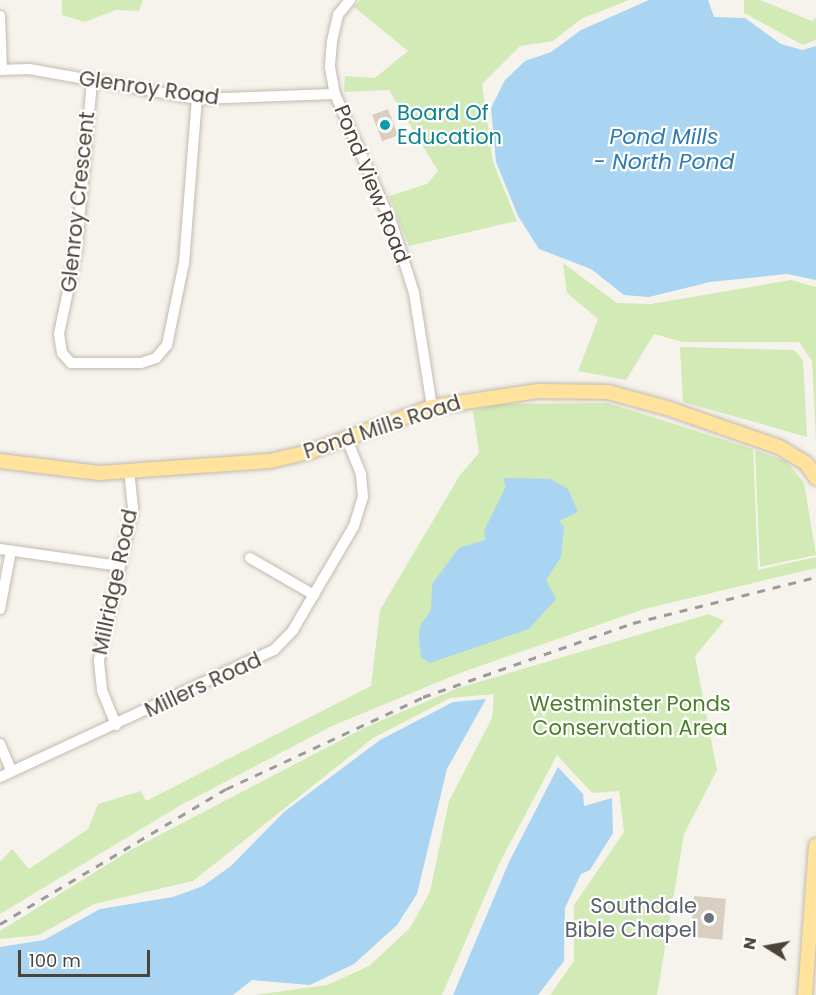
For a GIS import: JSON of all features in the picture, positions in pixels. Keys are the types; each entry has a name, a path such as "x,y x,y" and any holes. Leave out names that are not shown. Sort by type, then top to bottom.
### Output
{"main road":[{"name":"Pond Mills Road","path":"0,461 66,471 129,472 270,461 347,440 432,407 538,391 608,392 779,447 806,463 816,478"},
{"path":"805,995 813,931 816,845"}],"street":[{"name":"Pond View Road","path":"350,0 338,15 332,42 330,67 335,94 393,227 414,293 432,407"},
{"path":"0,16 1,70"},
{"name":"Glenroy Road","path":"1,70 29,69 197,99 335,94"},
{"name":"Glenroy Crescent","path":"92,82 76,254 60,334 62,353 71,363 141,363 156,358 167,345 184,263 197,99"},
{"name":"Millers Road","path":"0,777 274,650 314,595 354,526 363,497 361,474 347,440"},
{"name":"Millridge Road","path":"116,725 98,674 133,508 129,472"},
{"path":"0,609 5,550 119,566"},
{"path":"250,558 314,595"},
{"path":"0,744 12,772"}],"green space":[{"path":"62,0 143,0 139,11 116,10 85,22 62,15"},
{"path":"360,0 629,0 581,19 553,41 520,46 482,84 493,162 517,221 409,246 389,196 427,184 438,171 389,90 344,92 345,76 375,78 408,51 354,7"},
{"path":"744,0 760,0 812,21 816,17 816,40 803,45 744,13"},
{"path":"563,263 617,303 651,304 791,280 816,287 816,442 812,361 799,342 683,342 654,334 626,380 578,371 598,319 567,293"},
{"path":"680,347 794,350 803,360 807,437 683,402"},
{"path":"608,403 753,449 758,570 816,557 816,568 644,609 460,673 332,726 181,805 0,914 0,862 12,849 29,869 88,829 98,804 141,791 146,801 371,686 380,610 460,475 479,453 473,411 497,404"},
{"path":"755,450 786,461 804,483 816,555 760,567"},
{"name":"Westminster Ponds Conservation Area","path":"709,614 724,621 695,656 717,770 684,834 657,995 550,995 574,961 574,905 624,832 619,791 592,793 557,755 499,864 442,995 255,995 327,985 369,966 410,928 430,892 449,801 492,718 494,694 450,698 373,738 193,881 94,904 39,935 0,939 0,931 129,851 366,727 458,688"}],"water":[{"name":"Pond Mills - North Pond","path":"649,0 708,0 714,17 745,18 781,44 802,50 816,46 816,280 787,274 710,282 649,297 624,295 591,269 539,249 518,216 496,162 491,108 505,80 525,61 551,52 581,30"},
{"path":"503,478 550,479 568,489 578,512 559,521 564,527 561,557 546,580 556,599 529,629 430,663 421,657 419,640 420,626 431,610 432,584 459,548 485,540 484,531 506,486"},
{"path":"486,699 447,769 417,894 397,925 354,964 310,985 252,980 233,995 0,995 0,947 44,940 100,909 173,897 203,886 231,866 284,812 380,740 453,702"},
{"path":"558,767 583,794 584,806 612,798 613,833 590,870 581,874 565,908 564,961 538,995 453,995 509,862"}],"building":[{"name":"Board Of Education","path":"388,109 398,135 382,141 372,115"},
{"name":"Southdale Bible Chapel","path":"694,896 726,899 722,940 690,937"}],"railway":[{"path":"0,924 226,789 423,697 633,623 816,577"}],"place":[{"name":"Board Of Education","path":"385,125"},
{"name":"Southdale Bible Chapel","path":"709,918"}]}
